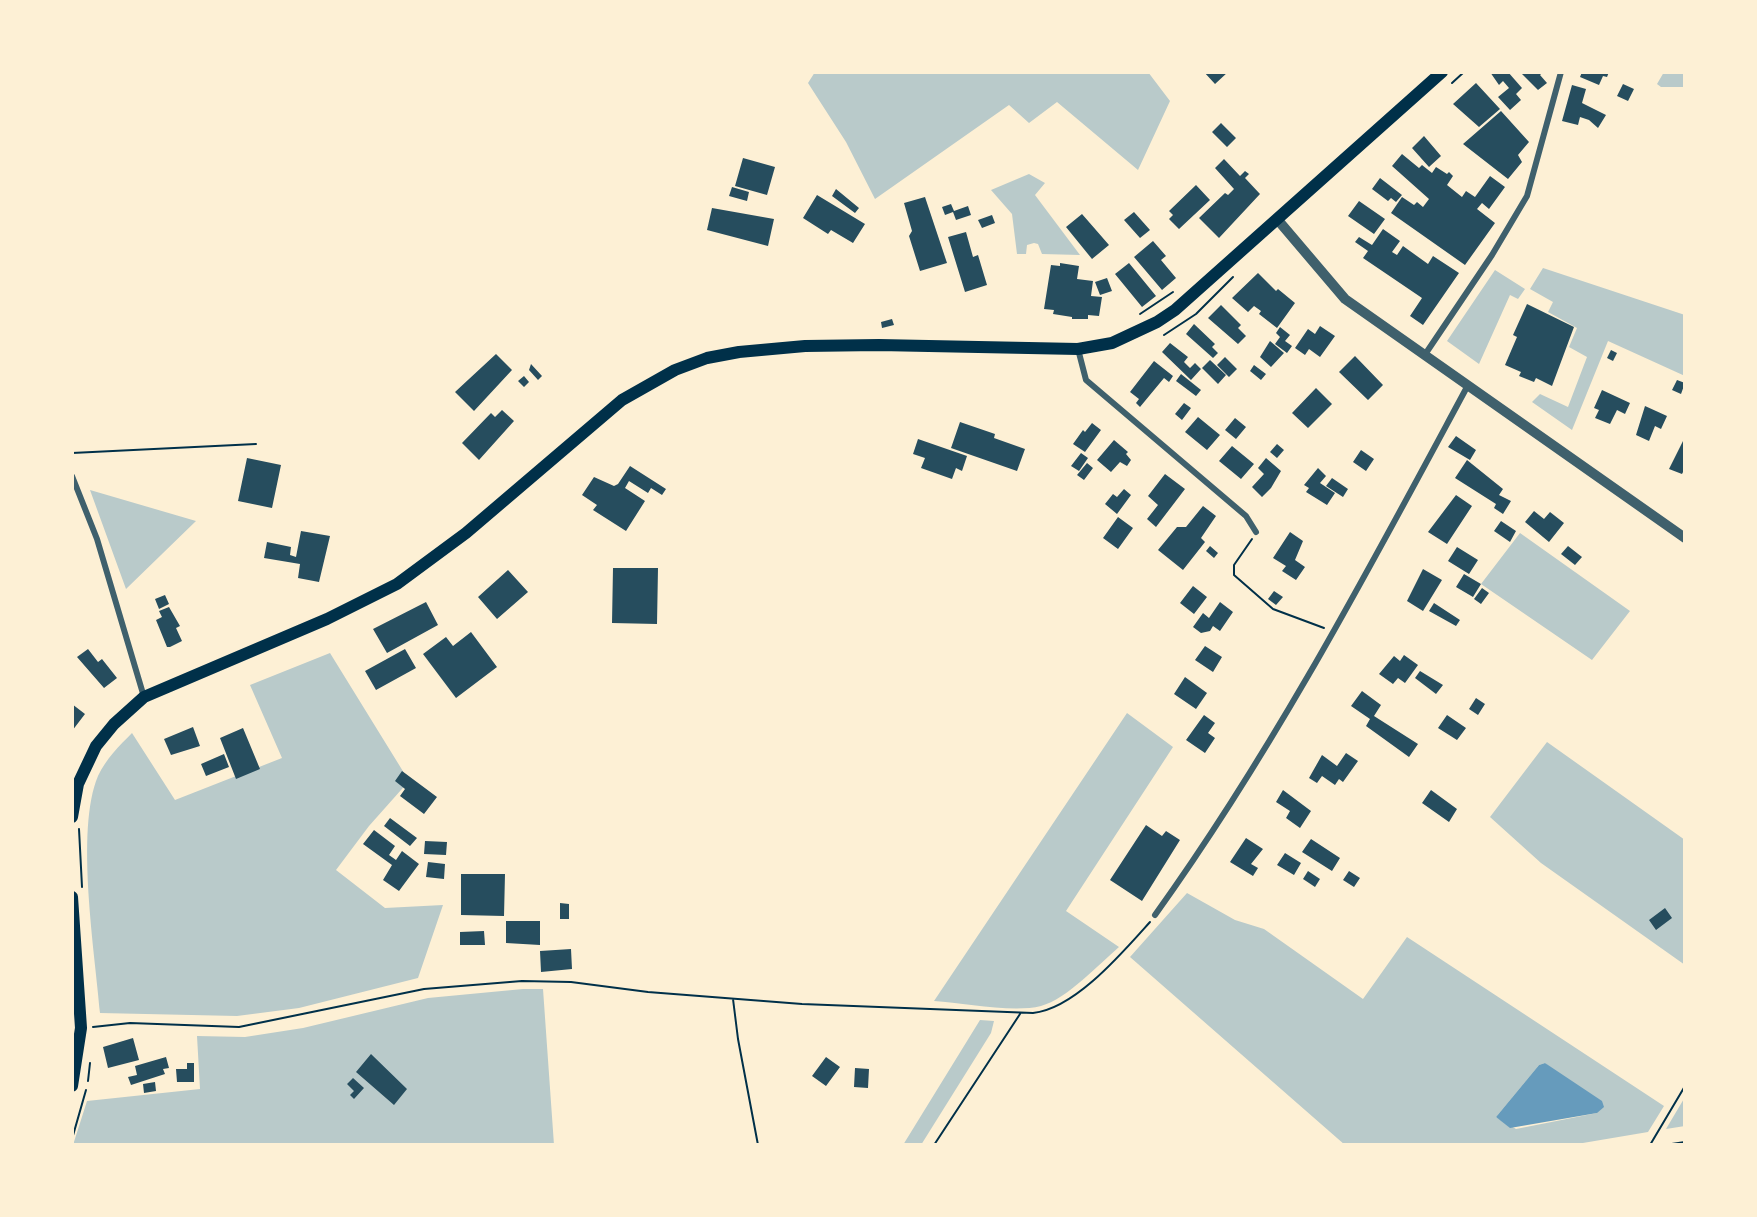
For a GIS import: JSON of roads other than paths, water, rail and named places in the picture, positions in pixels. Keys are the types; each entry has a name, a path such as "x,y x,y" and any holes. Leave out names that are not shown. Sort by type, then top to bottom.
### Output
{"main road":[{"path":"76,818 78,784 96,746 114,724 144,697 327,619 397,584 466,533 622,399 675,370 707,358 740,352 816,346 1078,349 1112,343 1157,322 1175,310 1442,72"},
{"path":"72,1086 86,1028 77,896"}],"street":[{"path":"1424,357 1492,255 1527,196 1561,72"},
{"path":"1277,219 1345,299 1424,357 1685,538"},
{"path":"1078,349 1086,381 1246,516 1257,532"},
{"path":"1155,915 1210,836 1334,632 1467,387"},
{"path":"72,476 97,539 144,697"}],"water":[{"path":"1545,1063 1602,1101 1604,1107 1597,1113 1510,1128 1496,1117 1539,1065"}]}
